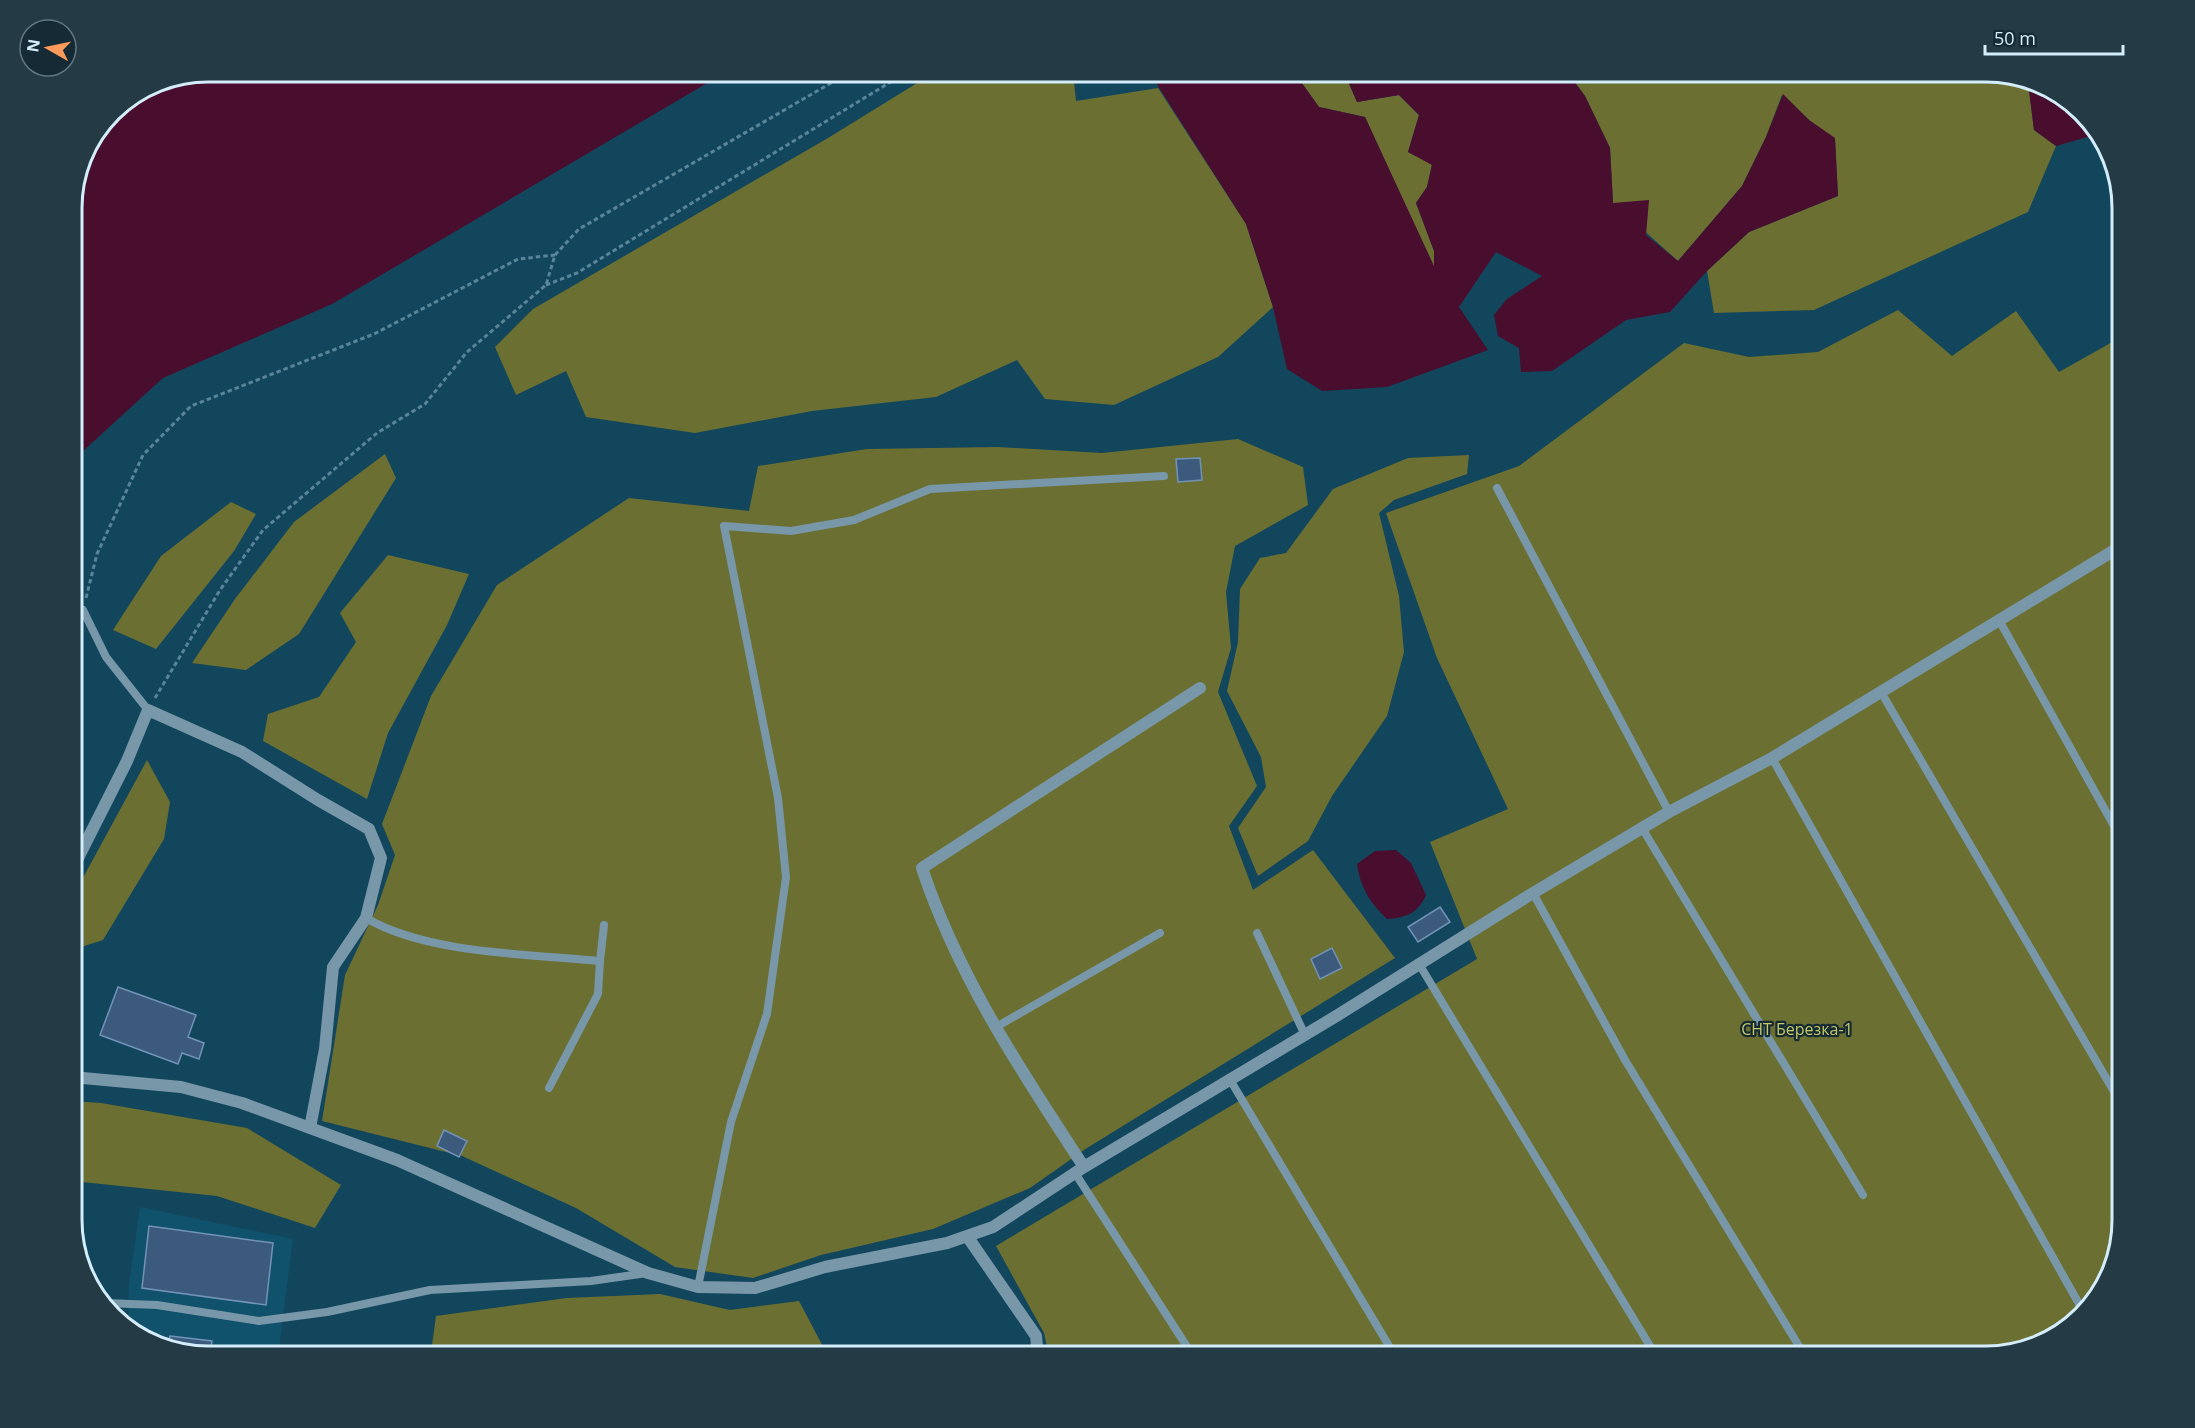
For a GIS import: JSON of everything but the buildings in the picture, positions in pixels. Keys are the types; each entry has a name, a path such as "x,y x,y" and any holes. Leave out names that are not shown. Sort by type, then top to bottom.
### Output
{"street":[{"path":"83,1078 181,1087 242,1103 398,1160 648,1273 698,1287 755,1288 825,1267 947,1243 993,1227 1080,1170 1533,893 1669,812 1772,758 2112,552"},
{"path":"1080,1170 1015,1061 955,953 922,868 1200,688"},
{"path":"83,848 127,761 148,710 242,752 369,829 381,858 366,918 333,967 325,1049 310,1128"},
{"path":"967,1236 1036,1336 1037,1346"}],"lane":[{"path":"698,1287 731,1122 767,1014 786,877 778,798 724,526 791,531 854,520 930,489 1164,476"},
{"path":"1497,488 1669,812"},
{"path":"83,610 106,657 148,710"},
{"path":"1999,620 2112,822"},
{"path":"1881,692 2112,1088"},
{"path":"1772,758 2079,1305"},
{"path":"1642,828 1863,1196"},
{"path":"1533,893 1625,1060 1799,1346"},
{"path":"366,918 388,931 472,949 600,961"},
{"path":"549,1088 598,994 604,925"},
{"path":"996,1027 1160,933"},
{"path":"1257,933 1304,1033"},
{"path":"1419,964 1650,1346"},
{"path":"1229,1078 1389,1346"},
{"path":"1080,1170 1187,1346"},
{"path":"115,1303 157,1305 259,1321 327,1312 430,1290 591,1281 648,1273"}],"path":[{"path":"546,285 555,255 579,229 833,82"},
{"path":"148,710 197,626 263,530 377,433 425,404 467,352 546,285 577,273 891,82"},
{"path":"83,610 97,554 143,455 191,406 374,334 518,259 555,255"}],"shaded area":[{"path":"209,82 709,82 332,304 163,378 83,451 83,201 87,176 99,146 114,126 139,104 160,92 184,85"},
{"path":"1155,82 1301,82 1319,107 1365,117 1434,266 1434,251 1416,203 1427,187 1432,165 1408,152 1419,115 1399,95 1357,102 1348,82 1574,82 1585,96 1610,148 1613,203 1649,200 1646,235 1678,261 1742,186 1766,137 1783,94 1809,120 1835,138 1838,196 1749,232 1707,271 1670,312 1626,320 1552,371 1521,372 1519,348 1498,336 1494,315 1507,299 1542,276 1496,252 1459,307 1488,350 1387,387 1322,391 1287,369 1273,307 1246,224"},
{"path":"2029,90 2056,104 2076,119 2089,137 2056,146 2034,130"},
{"path":"1396,850 1411,863 1426,895 1411,913 1387,919 1367,894 1357,864 1375,851"},
{"path":"140,1207 293,1239 279,1346 209,1346 168,1339 128,1316 129,1285"}],"green space":[{"path":"919,82 1074,82 1076,101 1158,88 1246,224 1273,307 1218,357 1114,405 1045,399 1017,360 936,397 812,411 695,433 586,417 566,371 516,395 495,347 533,309 828,138"},
{"path":"1301,82 1348,82 1357,102 1399,95 1419,115 1408,152 1432,164 1427,187 1416,203 1434,251 1434,268 1365,117 1319,107"},
{"path":"1574,82 1986,82 2029,90 2034,130 2056,146 2028,212 1814,310 1714,313 1707,271 1749,232 1838,196 1835,139 1809,120 1782,95 1766,137 1742,186 1678,261 1613,203 1610,148 1585,96"},
{"name":"СНТ Березка-1","path":"1898,310 1952,356 2016,311 2059,372 2112,342 2112,1219 2106,1260 2091,1289 2076,1309 2049,1329 2035,1336 1986,1346 1047,1346 1044,1333 996,1246 1477,959 1430,842 1508,809 1437,658 1386,513 1519,466 1684,343 1749,357 1818,352"},
{"path":"1238,439 1303,467 1308,505 1235,546 1226,592 1231,648 1218,692 1257,786 1229,826 1253,890 1313,850 1395,958 1087,1148 1030,1188 933,1229 821,1255 753,1278 675,1267 576,1208 462,1156 322,1121 345,975 378,905 395,855 382,824 431,696 497,585 629,498 749,511 758,466 867,449 998,447 1102,453"},
{"path":"385,454 396,478 299,634 246,670 192,663 235,599 294,522"},
{"path":"1469,455 1467,474 1394,500 1379,513 1399,596 1404,652 1387,716 1332,796 1308,841 1258,876 1238,828 1266,787 1261,757 1227,691 1238,642 1240,589 1260,558 1286,553 1333,489 1408,458"},
{"path":"231,502 256,514 234,551 156,649 113,630 161,556"},
{"path":"388,555 469,574 447,625 388,733 367,799 263,741 268,714 319,697 356,642 340,613"},
{"path":"147,760 170,802 164,839 103,940 83,946 83,878"},
{"path":"83,1102 247,1128 341,1185 315,1228 217,1196 83,1182"},
{"path":"660,1294 730,1310 799,1301 823,1346 432,1345 436,1316 567,1298"}]}
